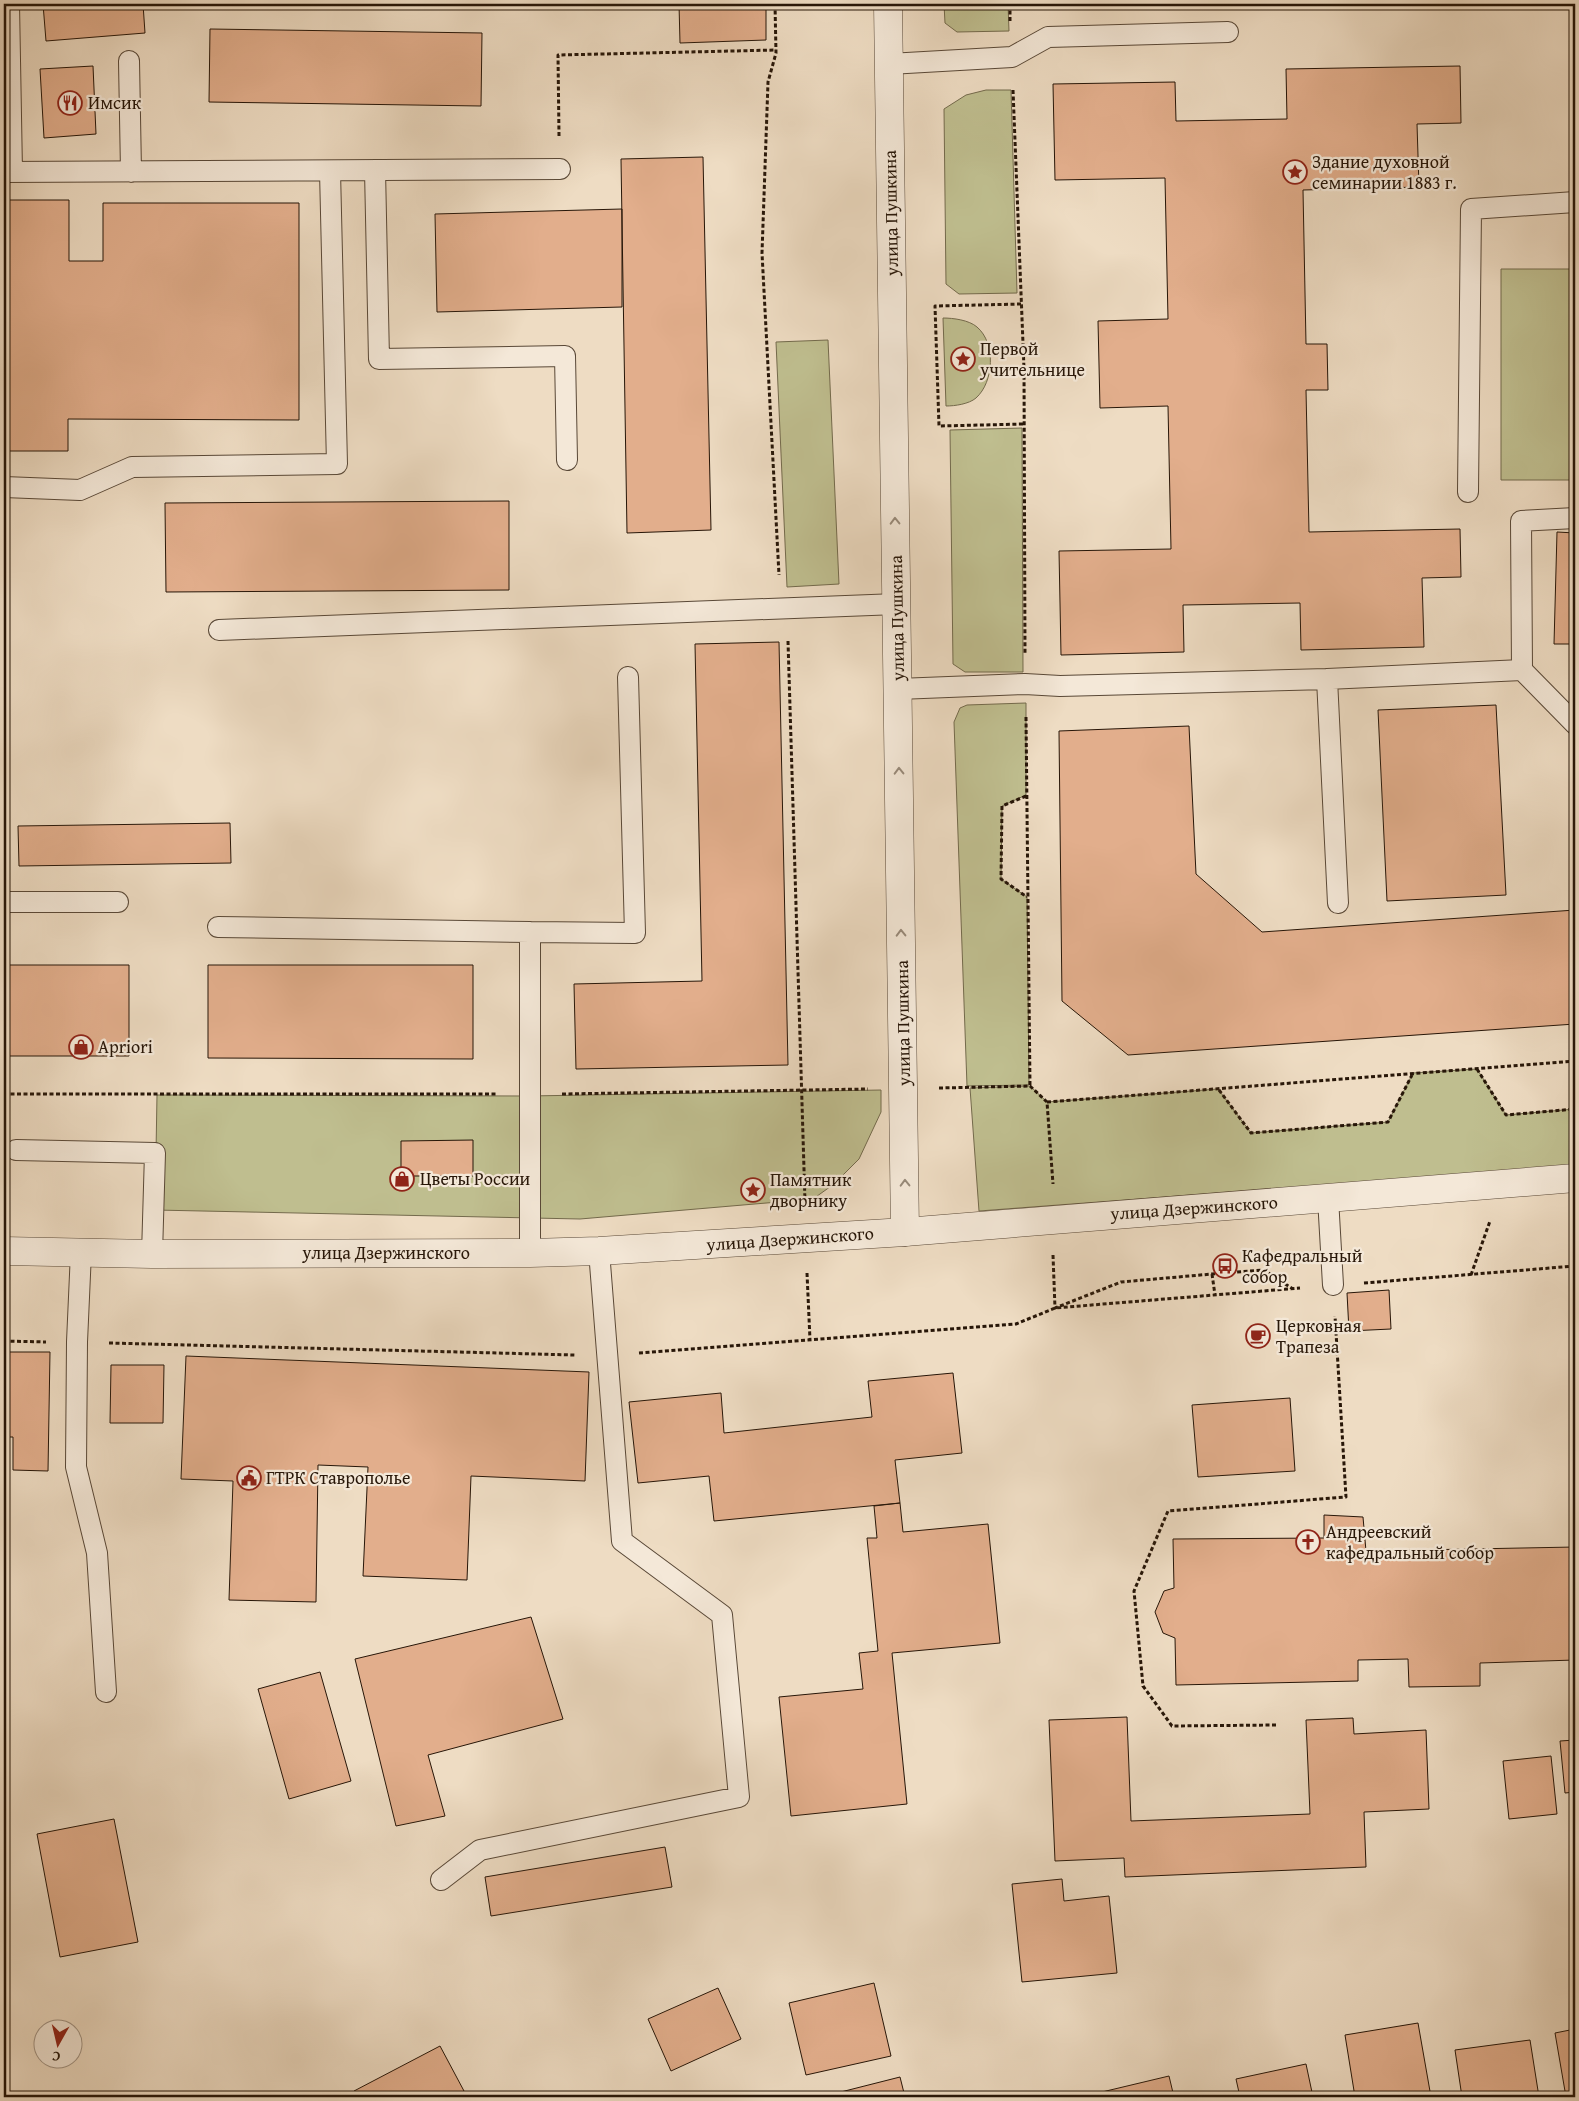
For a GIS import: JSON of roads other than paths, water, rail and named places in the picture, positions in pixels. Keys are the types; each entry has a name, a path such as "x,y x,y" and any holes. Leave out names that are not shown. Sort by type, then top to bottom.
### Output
{"street":[{"name":"улица Пушкина","path":"888,4 905,1232"},
{"name":"улица Дзержинского","path":"4,1251 152,1254 530,1253 599,1251 905,1232 1575,1178"}],"lane":[{"path":"9,4 8,172 560,169"},
{"path":"889,64 1012,58 1048,37 1228,32"},
{"path":"129,61 131,172"},
{"path":"375,170 379,359 565,356 567,460"},
{"path":"4,487 80,490 132,466 336,464 330,171"},
{"path":"1468,492 1471,208 1575,202"},
{"path":"1575,518 1521,521 1522,670 1575,724"},
{"path":"219,630 897,604"},
{"path":"898,689 1025,684 1060,686 1327,679 1522,670"},
{"path":"218,927 636,933 628,677"},
{"path":"1327,679 1338,903"},
{"path":"4,902 118,902"},
{"path":"530,932 530,1253"},
{"path":"16,1150 155,1153 152,1254"},
{"path":"1328,1198 1333,1285"},
{"path":"440,1880 480,1850 739,1797 722,1614 622,1541 599,1251"},
{"path":"81,1252 77,1342 76,1467 97,1553 106,1692"}],"place":[{"name":"Имсик","path":"70,103"},
{"name":"Здание духовной семинарии 1883 г.","path":"1295,172"},
{"name":"Первой учительнице","path":"963,359"},
{"name":"Apriori","path":"81,1047"},
{"name":"Цветы России","path":"402,1179"},
{"name":"Памятник дворнику","path":"753,1190"},
{"name":"Кафедральный собор","path":"1225,1266"},
{"name":"Церковная Трапеза","path":"1258,1336"},
{"name":"ГТРК Ставрополье","path":"249,1478"},
{"name":"Андреевский кафедральный собор","path":"1308,1542"}]}
